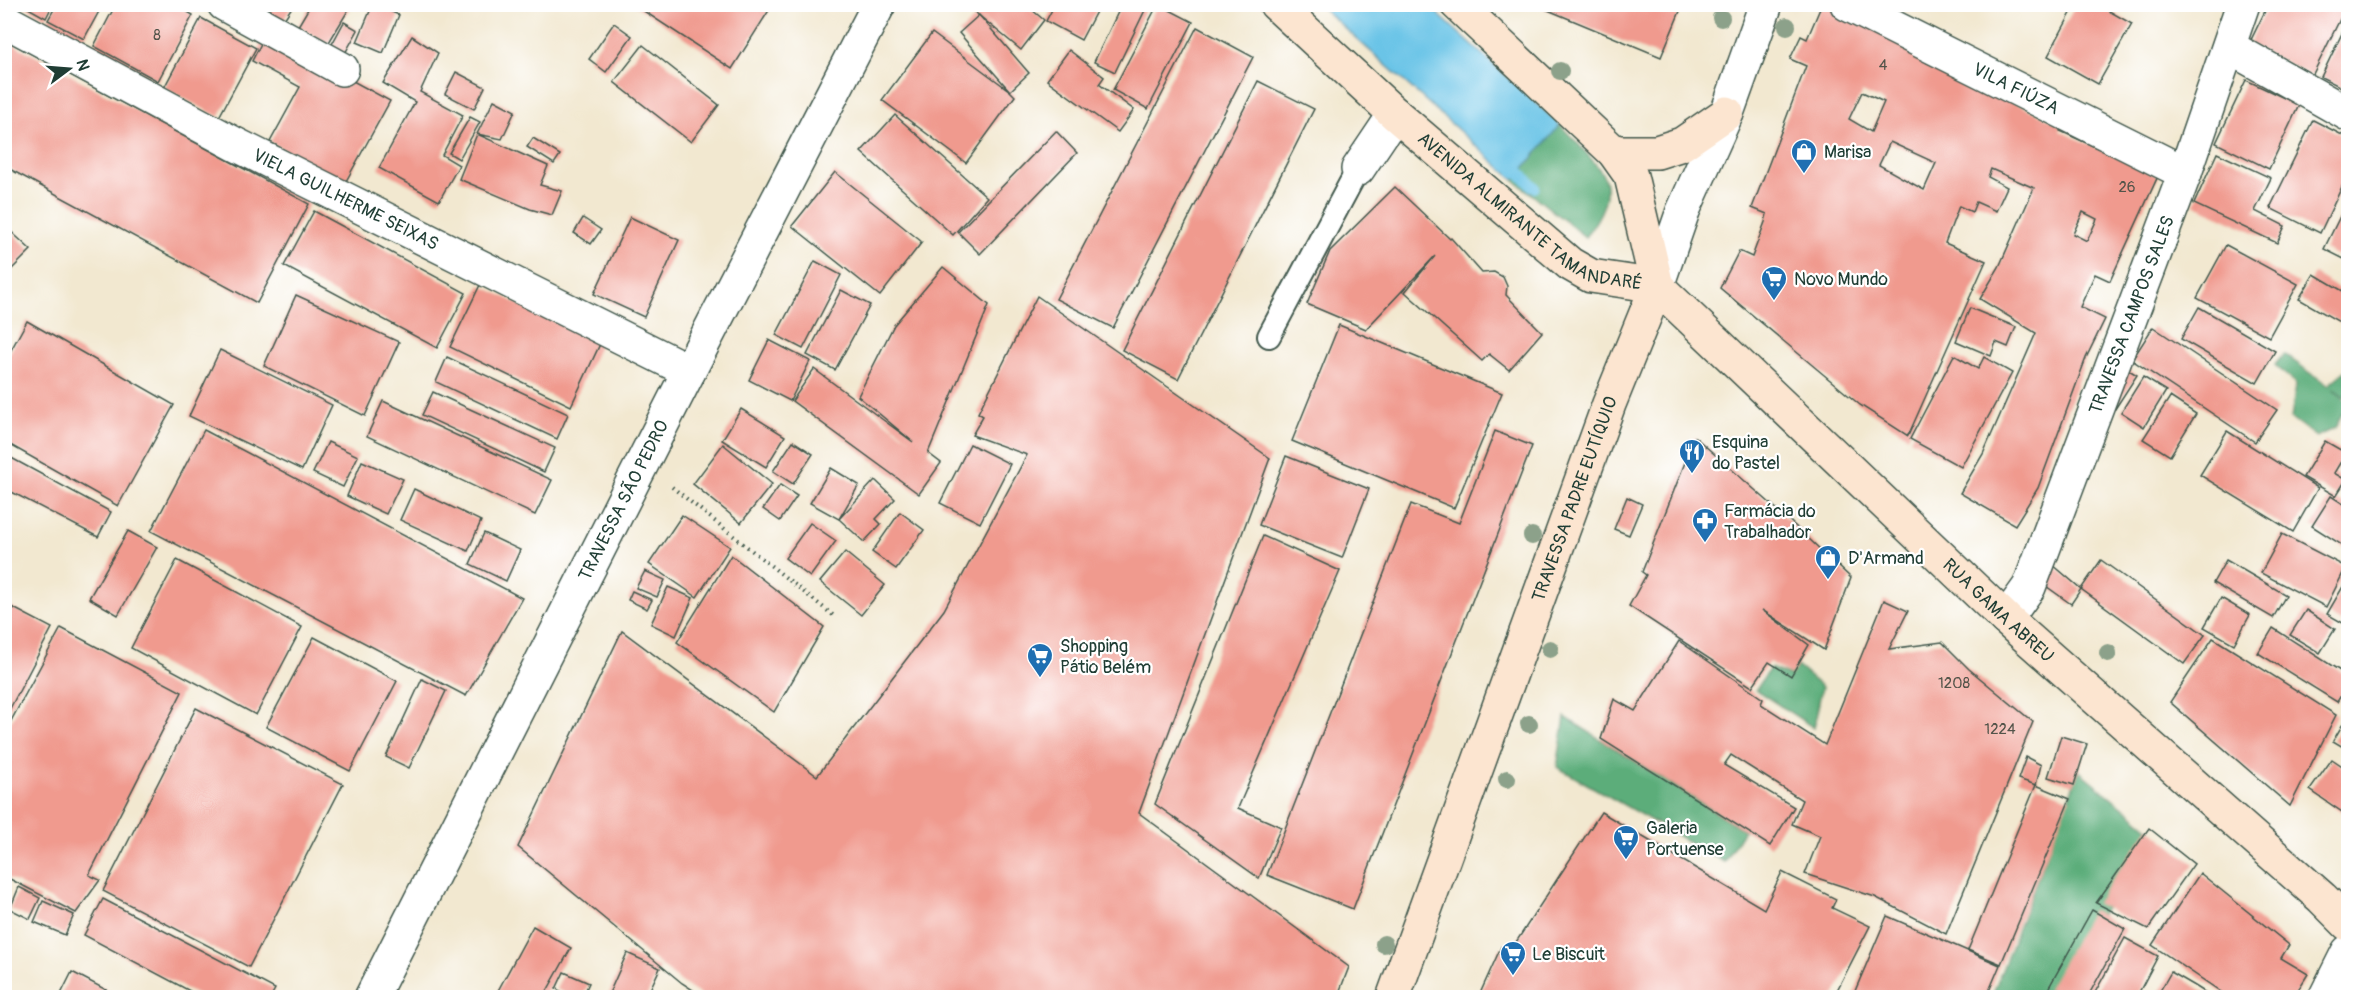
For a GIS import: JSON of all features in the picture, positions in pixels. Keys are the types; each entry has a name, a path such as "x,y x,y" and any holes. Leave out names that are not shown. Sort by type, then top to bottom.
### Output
{"main road":[{"name":"AVENIDA ALMIRANTE TAMANDARÉ","path":"1276,4 1395,114 1570,264 1591,276 1657,286 1631,176 1614,152 1457,4"},
{"path":"1614,152 1657,152 1682,144 1727,113"},
{"name":"RUA GAMA ABREU","path":"1657,286 2006,619 2349,924"},
{"name":"TRAVESSA PADRE EUTÍQUIO","path":"1393,998 1609,404 1657,286"}],"street":[{"path":"224,4 342,69"},
{"name":"TRAVESSA SÃO PEDRO","path":"371,998 689,371 879,4"},
{"name":"TRAVESSA PADRE EUTÍQUIO","path":"1657,286 1683,211 1727,113 1766,4"},
{"name":"VILA FIÚZA","path":"1847,4 2185,173"},
{"name":"TRAVESSA CAMPOS SALES","path":"2006,619 2029,587 2185,173 2243,4"},
{"name":"VIELA GUILHERME SEIXAS","path":"4,20 246,149 689,371"},
{"path":"2229,47 2349,114"},
{"path":"1359,169 1395,114"},
{"path":"2325,998 2349,952"}],"lane":[{"path":"1269,336 1359,169"}],"path":[{"path":"672,487 834,616"}],"green space":[{"path":"1560,125 1592,160 1605,180 1604,203 1598,218 1585,237 1514,180"},
{"path":"2284,354 2328,385 2345,371 2348,372 2348,398 2333,389 2348,402 2335,428 2316,437 2291,418 2296,384 2275,365"},
{"path":"1797,666 1822,687 1814,728 1756,690 1770,668 1790,676"},
{"path":"1565,717 1744,830 1724,862 1557,767"},
{"path":"2079,771 2149,828 2056,997 1991,998"}],"water":[{"path":"1319,5 1428,5 1560,125 1514,180"}],"building":[{"path":"21,4 53,4 46,18"},
{"path":"57,4 103,4 84,39 48,20"},
{"path":"116,4 174,4 193,15 158,81 94,46"},
{"path":"252,4 294,4 281,24"},
{"path":"311,4 352,4 328,44 298,26"},
{"path":"373,4 399,15 383,53 357,42"},
{"path":"633,4 773,4 732,69"},
{"path":"965,4 1025,4 1044,20 1021,50"},
{"path":"1055,4 1100,4 1081,40 1046,21"},
{"path":"1122,4 1148,4 1115,72 1094,62"},
{"path":"1158,4 1193,22 1148,109 1113,90"},
{"path":"1544,4 1683,4 1661,57 1543,8"},
{"path":"1822,4 1829,4 1932,52 1927,63 2063,125 2060,131 2158,176 2110,281 2095,274 2080,307 2105,319 2086,358 2038,488 2015,525 1960,493 1983,454 2036,333 1980,299 1999,267 2034,188 1991,169 1988,177 2007,187 1996,211 1976,202 1972,212 1959,206 1945,243 1986,261 1908,436 1860,405 1720,288 1739,251 1752,257 1765,222 1767,214 1752,208 1806,66 1790,59 1801,36 1807,39","holes":["1862,92 1884,102 1871,132 1849,119","1890,142 1936,163 1924,190 1879,165","2083,212 2097,219 2087,241 2073,234"]},
{"path":"2076,4 2097,4 2132,24 2098,84 2048,56"},
{"path":"2268,5 2347,5 2312,76 2249,44"},
{"path":"979,15 1029,73 1010,91 959,33"},
{"path":"201,18 256,48 219,117 164,88"},
{"path":"2348,21 2348,82 2345,89 2321,77"},
{"path":"344,22 358,30 339,64 325,57"},
{"path":"614,23 632,36 606,72 589,59"},
{"path":"1197,27 1253,57 1113,328 1056,299"},
{"path":"932,33 1015,96 966,163 882,100"},
{"path":"266,34 390,101 345,183 270,142 300,87 252,61"},
{"path":"412,36 438,53 420,92 463,115 442,155 459,165 439,201 379,168 415,102 383,83"},
{"path":"4,39 309,204 257,303 4,166"},
{"path":"643,45 719,105 691,142 614,82"},
{"path":"1069,50 1104,77 1099,84 1134,110 1118,132 1047,80"},
{"path":"456,72 485,87 474,109 445,94"},
{"path":"2246,80 2299,105 2269,169 2216,143"},
{"path":"1258,81 1314,109 1178,379 1122,350"},
{"path":"494,100 515,111 502,139 477,134"},
{"path":"895,115 987,197 953,235 861,152"},
{"path":"470,117 480,122 459,159 449,153"},
{"path":"2313,120 2348,138 2348,174 2320,233 2270,208"},
{"path":"1056,131 1077,153 980,254 958,232"},
{"path":"477,134 548,166 540,185 562,191 552,215 530,209 459,179"},
{"path":"533,138 560,155 554,164 527,147"},
{"path":"2217,153 2271,178 2255,211 2285,226 2277,243 2194,204"},
{"path":"835,172 922,242 880,296 792,226"},
{"path":"1395,187 1451,238 1482,273 1494,272 1503,277 1507,286 1506,295 1542,332 1509,370 1489,354 1482,361 1405,292 1435,256 1366,329 1307,304 1330,251"},
{"path":"2348,200 2348,261 2324,249"},
{"path":"314,211 466,293 437,348 284,266"},
{"path":"630,217 679,240 644,317 594,294"},
{"path":"583,218 601,230 591,244 574,233"},
{"path":"4,225 31,250 4,277"},
{"path":"2226,245 2298,284 2269,337 2197,298"},
{"path":"815,261 841,275 803,349 776,335"},
{"path":"943,267 989,305 928,453 941,463 919,494 792,401 814,369 913,442 858,396 894,325"},
{"path":"2314,274 2348,294 2348,327 2299,299"},
{"path":"480,285 600,344 571,406 450,347"},
{"path":"841,290 870,305 835,370 807,355"},
{"path":"296,295 399,342 365,416 264,366"},
{"name":"Shopping Pátio Belém","path":"1037,296 1270,458 1139,813 1349,967 1337,998 705,998 682,983 518,847 622,631 817,776 944,610 1027,455 972,435 983,416 978,413"},
{"path":"2199,307 2275,351 2257,383 2181,339"},
{"path":"1970,308 2016,327 2008,347 1996,342 1991,356 1956,341"},
{"path":"27,321 174,405 118,506 5,442 5,361"},
{"path":"1339,325 1502,393 1454,508 1292,441"},
{"path":"2153,327 2277,410 2255,442 2132,360"},
{"path":"769,340 810,361 790,401 749,380"},
{"path":"220,350 332,405 302,470 189,416"},
{"path":"1954,355 1978,369 1984,357 2012,373 1961,467 1910,439"},
{"path":"447,357 568,414 557,439 436,382"},
{"path":"2124,367 2137,375 2115,409 2103,402"},
{"path":"2143,377 2166,391 2144,427 2121,412"},
{"path":"433,392 555,448 544,472 422,415"},
{"path":"2170,397 2196,414 2170,456 2143,439"},
{"path":"383,401 552,480 535,515 367,436"},
{"path":"741,409 785,436 766,467 722,440"},
{"path":"204,430 522,598 466,696 151,531"},
{"path":"1495,431 1532,446 1353,909 1267,875 1411,504 1459,523"},
{"path":"2227,431 2318,488 2293,532 2200,475"},
{"path":"1695,437 1851,578 1824,650 1762,610 1809,645 1791,676 1769,662 1752,687 1629,606 1646,575 1642,572"},
{"path":"793,441 813,454 793,484 773,471"},
{"path":"2325,441 2346,453 2334,473 2346,480 2336,496 2303,477"},
{"path":"328,442 358,456 343,487 313,473"},
{"path":"723,444 772,484 741,523 693,484"},
{"path":"970,444 1010,464 980,523 940,503"},
{"path":"4,454 111,512 98,537 4,488"},
{"path":"1286,456 1369,489 1342,558 1259,525"},
{"path":"362,461 403,479 386,514 347,496"},
{"path":"831,468 859,485 839,519 810,503"},
{"path":"875,480 895,499 876,519 881,524 864,542 839,519"},
{"path":"780,485 797,496 780,521 763,509"},
{"path":"414,489 481,521 468,551 400,520"},
{"path":"2331,496 2348,507 2348,549 2312,526"},
{"path":"1627,497 1642,504 1629,535 1614,529"},
{"path":"900,512 924,530 896,569 872,552"},
{"path":"682,515 730,547 697,597 649,564"},
{"path":"810,523 836,541 810,577 785,558"},
{"path":"128,531 157,547 118,615 89,598"},
{"path":"484,533 520,550 506,581 470,564"},
{"path":"2282,534 2346,567 2326,607 2261,573"},
{"path":"1263,536 1340,571 1238,808 1281,827 1259,878 1155,804"},
{"path":"845,552 885,585 861,615 820,582"},
{"path":"731,555 824,627 774,712 677,642"},
{"path":"177,560 302,627 256,715 131,648"},
{"path":"2101,560 2205,635 2184,664 2081,589"},
{"path":"2226,560 2286,595 2273,618 2213,583"},
{"path":"2052,564 2081,589 2071,604 2039,581"},
{"path":"645,571 665,580 657,597 636,588"},
{"path":"2348,578 2348,626 2327,614"},
{"path":"668,587 693,598 676,636 651,624"},
{"path":"632,591 652,600 647,609 628,600"},
{"path":"2221,598 2250,615 2234,644 2204,627"},
{"path":"1884,600 1908,611 1889,649 1942,642 1969,669 2033,722 1946,934 1875,897 1805,874 1820,836 1792,824 1802,800 1731,755 1724,765 1794,807 1770,846 1601,739 1614,699 1635,711 1679,641 1763,699 1761,704 1825,745"},
{"path":"4,603 52,628 4,720"},
{"path":"2306,610 2335,629 2320,653 2290,635"},
{"path":"61,628 182,692 89,875 100,880 76,913 4,876 4,734"},
{"path":"2273,628 2348,676 2348,684 2337,702 2258,653"},
{"path":"314,637 397,681 350,771 266,727"},
{"path":"2213,638 2336,715 2290,806 2170,702"},
{"path":"422,679 446,691 409,768 386,757"},
{"path":"196,708 343,784 249,967 103,891"},
{"path":"2344,722 2348,725 2348,750 2333,741"},
{"path":"2061,736 2087,744 2074,785 2048,777"},
{"path":"2026,757 2041,765 2036,785 2018,779"},
{"path":"2332,759 2348,770 2348,816 2310,790"},
{"path":"2036,785 2070,799 2001,964 1968,950"},
{"name":"Galeria Portuense","path":"1601,812 1764,909 1782,872 1836,899 1832,908 1870,926 1833,998 1478,998 1501,947 1507,956"},
{"path":"2149,828 2194,864 2148,929 2096,903"},
{"path":"2200,873 2289,945 2281,958 2308,974 2293,998 2230,998 2152,945"},
{"path":"19,887 40,898 30,919 10,909"},
{"path":"103,899 275,989 270,998 203,998 84,935"},
{"path":"43,901 74,915 65,935 34,922"},
{"path":"2092,910 2125,929 2087,998 2062,998 2048,989"},
{"path":"1887,916 2000,965 1986,998 1852,998"},
{"path":"533,926 571,948 543,998 494,998"},
{"path":"2125,938 2158,956 2136,998 2092,998"},
{"path":"627,953 660,968 646,998 607,998"},
{"path":"72,972 114,994 112,998 59,998"},
{"path":"564,972 589,983 582,998 575,998 556,989"},
{"path":"2171,972 2195,986 2214,998 2156,998"}],"waterway":[{"path":"1510,163 1534,187"}],"place":[{"name":"Marisa","path":"1804,175"},
{"name":"Novo Mundo","path":"1774,302"},
{"name":"Esquina do Pastel","path":"1692,475"},
{"name":"Farmácia do Trabalhador","path":"1705,544"},
{"name":"D'Armand","path":"1828,581"},
{"name":"Shopping Pátio Belém","path":"1040,679"},
{"name":"Galeria Portuense","path":"1626,861"},
{"name":"Le Biscuit","path":"1513,977"}]}
